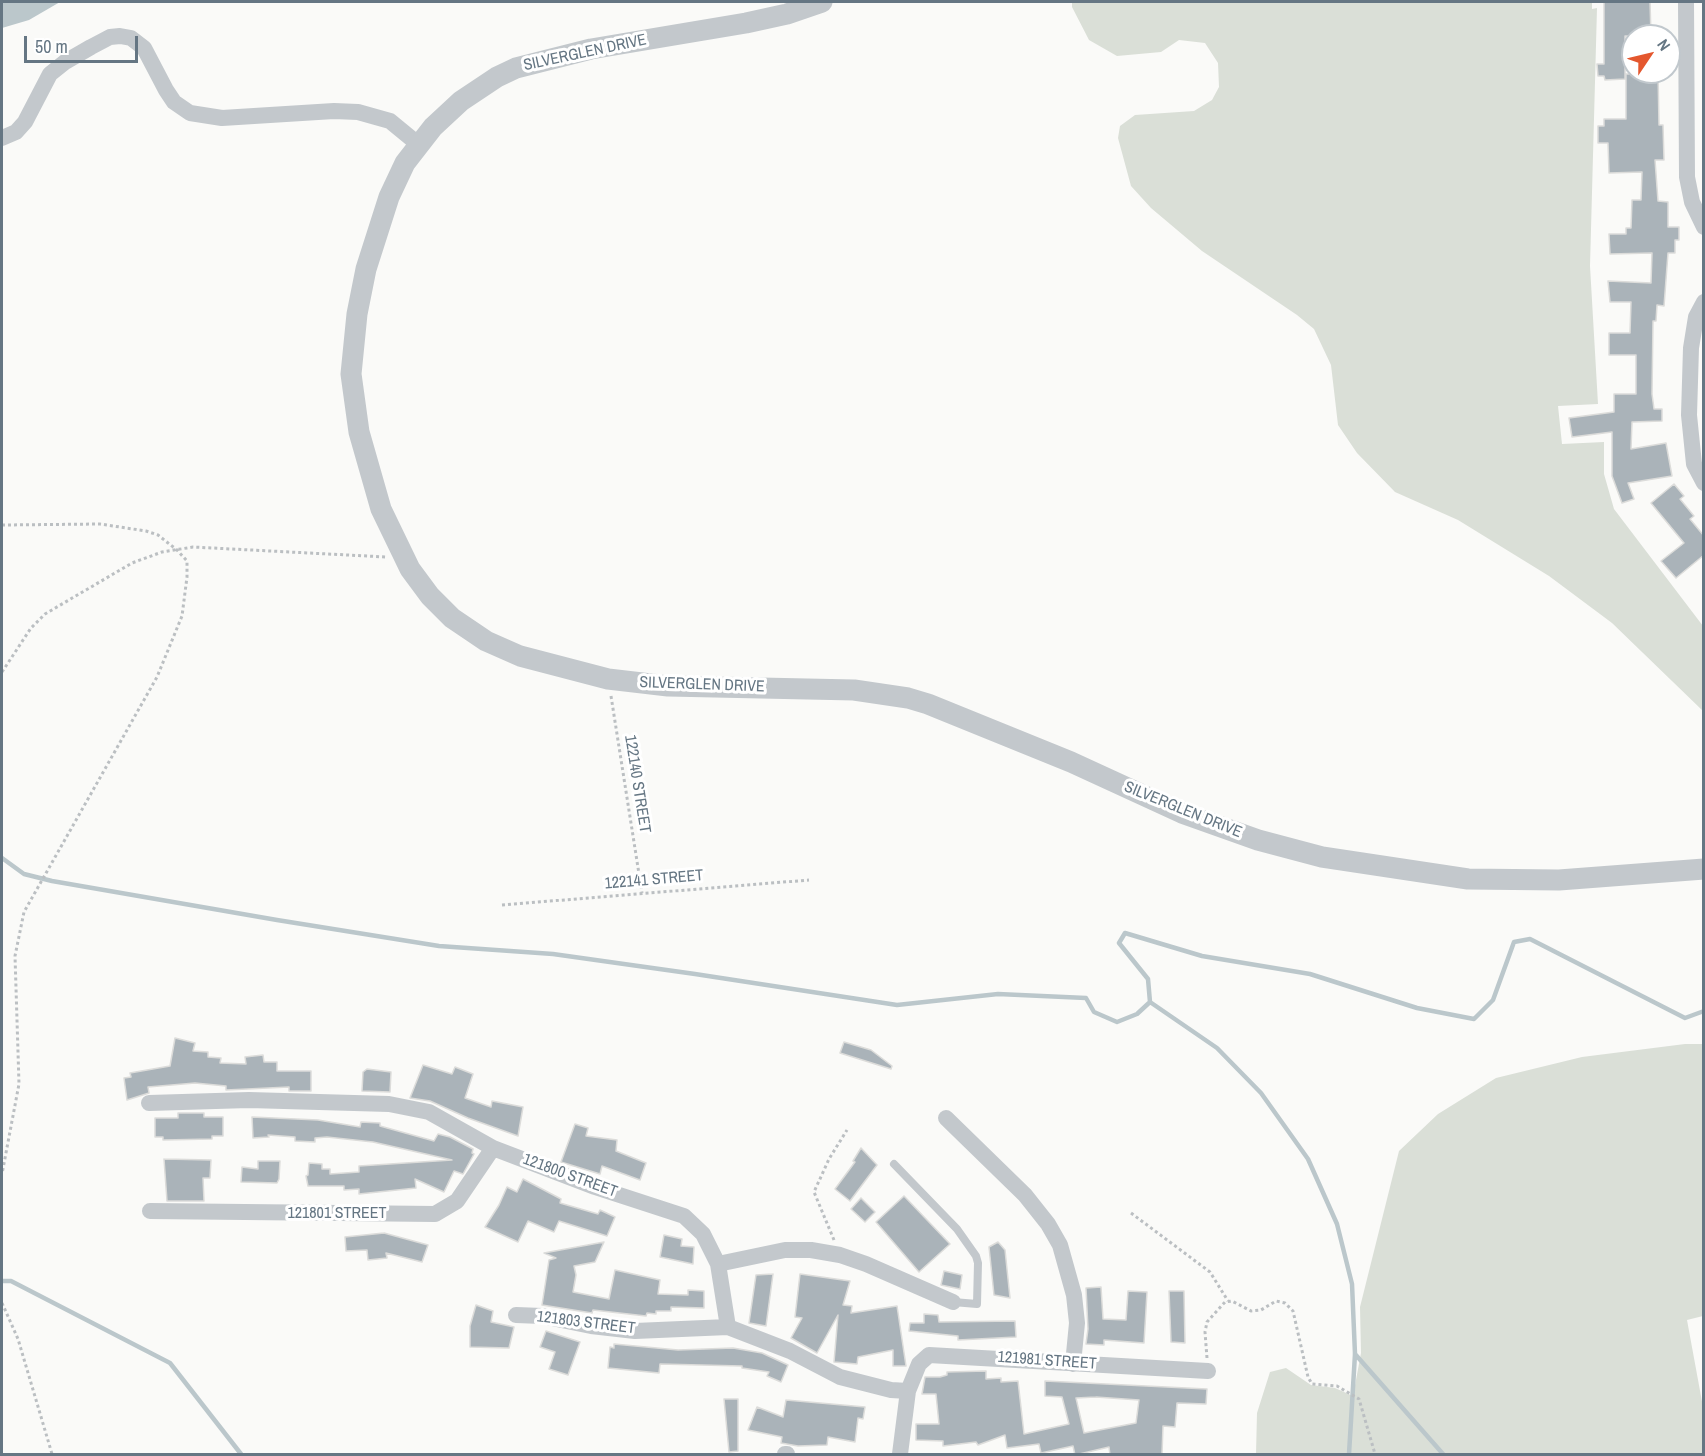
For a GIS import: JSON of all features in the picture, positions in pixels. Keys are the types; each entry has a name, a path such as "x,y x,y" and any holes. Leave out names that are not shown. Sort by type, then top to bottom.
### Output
{"street":[{"name":"SILVERGLEN DRIVE","path":"822,2 787,14 746,23 591,49 516,68 497,77 461,101 418,144 388,197 366,268 354,333 351,374 359,432 381,509 404,558 430,596 452,618 486,641 520,656 608,679 668,686 854,690 908,698 952,713 1071,762 1182,813 1258,840 1322,857 1396,870 1468,879 1559,880 1704,868"},
{"path":"1686,2 1695,113 1687,177 1692,201 1704,227"},
{"path":"2,138 16,132 25,122 50,74 91,47 120,36 131,38 144,48 165,90 174,102 190,113 222,118 300,112 358,112 390,121 418,144"},
{"path":"1704,302 1695,320 1689,380 1691,446 1694,464 1704,483"},
{"name":"121800 STREET","path":"149,1103 249,1100 389,1104 414,1108 441,1117 493,1148 595,1187 684,1216 703,1234 718,1264 728,1327"},
{"path":"946,1118 1025,1195 1044,1218 1060,1245 1074,1295 1077,1323 1073,1364"},
{"name":"121801 STREET","path":"150,1211 435,1214 457,1201 493,1148"},
{"path":"718,1264 785,1250 811,1250 840,1255 952,1302"},
{"name":"121803 STREET","path":"516,1315 542,1316 591,1326 635,1330 728,1327"},
{"path":"728,1327 790,1351 840,1377 891,1390 908,1391"},
{"name":"121981 STREET","path":"900,1455 908,1391 919,1364 925,1356 934,1354 1208,1371"}],"lane":[{"path":"894,1164 957,1229 976,1256 978,1263 977,1304 952,1302"}],"path":[{"path":"2,525 88,524 129,527 158,535 187,561 187,586 182,616 173,640 127,733 24,912 17,938 19,1084 2,1174"},
{"path":"2,672 32,628 45,614 132,563 177,550 193,547 404,558"},
{"name":"122140 STREET","path":"608,679 642,893"},
{"name":"122141 STREET","path":"502,904 809,880"},
{"path":"840,1255 814,1192 829,1159 847,1130"},
{"path":"1131,1213 1210,1272 1228,1302"},
{"path":"1208,1371 1205,1332 1207,1322 1214,1312 1232,1301 1251,1311 1261,1310 1276,1301 1285,1303 1293,1311 1299,1348 1312,1384 1331,1384 1349,1391 1359,1399 1375,1455"},
{"path":"2,1303 18,1339 52,1455"}],"shaded area":[{"path":"2,2 60,2 29,20 2,28"},
{"path":"1072,2 1592,2 1592,9 1597,8 1590,266 1598,404 1558,406 1562,444 1604,442 1604,474 1614,509 1703,626 1703,711 1612,623 1549,576 1458,520 1395,492 1357,453 1338,425 1331,365 1314,329 1202,251 1151,208 1131,186 1118,138 1120,126 1135,115 1194,111 1212,100 1219,87 1218,63 1205,43 1179,40 1161,52 1117,56 1089,40 1072,7"},
{"path":"1685,1044 1704,1044 1703,1316 1687,1320 1703,1407 1703,1454 1256,1454 1257,1413 1270,1372 1286,1368 1311,1385 1335,1388 1353,1396 1361,1353 1360,1307 1399,1151 1438,1114 1496,1078 1582,1057"}],"building":[{"path":"1604,2 1650,2 1651,24 1621,24 1621,79 1605,80 1604,76 1598,76 1597,64 1604,64"},
{"path":"1626,84 1658,84 1659,125 1663,125 1664,160 1655,160 1658,201 1668,202 1668,227 1679,227 1679,240 1675,240 1675,253 1668,253 1664,306 1657,305 1656,321 1653,321 1652,394 1654,409 1662,409 1662,421 1632,422 1631,449 1666,443 1672,476 1628,483 1634,499 1622,503 1612,476 1612,432 1572,437 1569,418 1614,412 1614,394 1636,394 1636,355 1609,355 1609,333 1630,333 1631,302 1610,302 1608,281 1651,283 1652,253 1610,254 1609,234 1626,234 1626,228 1631,228 1632,200 1641,200 1642,172 1609,173 1608,143 1598,143 1598,126 1604,126 1604,119 1626,119"},
{"path":"1674,484 1684,496 1680,499 1694,516 1690,519 1704,536 1704,555 1676,578 1661,561 1684,543 1651,503"},
{"path":"175,1038 195,1043 193,1051 208,1052 208,1057 221,1058 220,1063 246,1064 245,1057 263,1055 264,1062 277,1062 277,1071 311,1071 311,1091 289,1091 289,1087 226,1090 226,1086 195,1083 148,1087 149,1093 127,1100 124,1078 131,1077 130,1073 170,1066"},
{"path":"844,1042 871,1050 892,1066 891,1069 840,1053"},
{"path":"423,1065 452,1074 455,1067 473,1074 465,1098 491,1107 492,1101 523,1107 518,1136 430,1101 410,1098"},
{"path":"367,1069 391,1072 390,1092 362,1091 363,1072"},
{"path":"178,1113 204,1113 204,1117 223,1117 223,1136 212,1136 212,1139 163,1140 163,1137 155,1137 155,1118 178,1118"},
{"path":"252,1117 318,1120 360,1127 361,1122 380,1123 380,1126 434,1141 438,1134 450,1137 473,1149 474,1154 463,1174 454,1171 444,1192 415,1179 416,1188 359,1194 359,1189 344,1190 344,1186 308,1186 306,1176 309,1163 322,1164 322,1169 330,1169 330,1174 359,1172 359,1166 452,1160 373,1142 327,1137 315,1138 315,1142 295,1141 295,1137 268,1135 269,1137 253,1138"},
{"path":"575,1124 588,1128 586,1136 617,1140 616,1151 646,1163 640,1180 602,1166 600,1174 561,1162"},
{"path":"861,1148 877,1165 850,1201 835,1189 855,1162 853,1161"},
{"path":"164,1159 211,1160 210,1178 203,1178 204,1201 167,1201"},
{"path":"258,1161 280,1161 277,1183 241,1182 242,1167 258,1169"},
{"path":"523,1179 561,1199 560,1203 598,1214 600,1210 615,1217 607,1236 559,1221 554,1232 528,1221 518,1242 485,1227 507,1187 517,1192"},
{"path":"904,1196 950,1244 919,1272 876,1222"},
{"path":"861,1198 875,1212 865,1222 851,1209"},
{"path":"384,1233 428,1245 422,1262 386,1253 387,1258 368,1260 367,1250 346,1251 345,1237"},
{"path":"664,1235 682,1239 681,1246 694,1247 693,1264 660,1257"},
{"path":"604,1242 595,1262 574,1266 576,1275 573,1292 609,1299 615,1270 660,1280 658,1294 688,1295 688,1290 704,1291 704,1308 671,1307 671,1311 656,1311 656,1314 647,1313 646,1316 593,1310 592,1313 542,1305 549,1260 556,1258 544,1253"},
{"path":"998,1242 1005,1250 1010,1298 994,1295 989,1247"},
{"path":"944,1271 962,1275 960,1289 941,1285"},
{"path":"773,1274 766,1326 749,1323 756,1275"},
{"path":"800,1274 850,1281 843,1305 852,1306 851,1313 897,1306 906,1366 893,1366 893,1350 858,1357 857,1364 834,1362 838,1315 817,1353 791,1338 802,1318 795,1317"},
{"path":"1101,1287 1103,1319 1126,1320 1128,1291 1147,1292 1144,1343 1104,1340 1104,1345 1086,1344 1088,1329 1086,1288"},
{"path":"1169,1291 1184,1291 1185,1343 1171,1342"},
{"path":"476,1305 493,1311 491,1322 514,1327 509,1348 470,1347 470,1326"},
{"path":"924,1314 938,1315 939,1322 1015,1321 1016,1337 958,1340 958,1336 909,1331 910,1323 924,1323"},
{"path":"546,1331 580,1342 568,1375 549,1369 555,1352 540,1347"},
{"path":"614,1344 678,1350 733,1348 762,1353 788,1365 781,1382 767,1376 769,1372 742,1368 742,1366 660,1364 659,1373 608,1368 610,1347 614,1348"},
{"path":"986,1371 986,1379 1001,1378 1001,1382 1018,1381 1024,1434 1069,1424 1062,1397 1045,1396 1045,1381 1207,1389 1206,1404 1177,1403 1175,1427 1163,1426 1162,1454 1110,1455 1109,1447 1075,1455 1073,1446 1041,1453 1039,1444 1007,1448 1005,1435 978,1445 976,1442 943,1446 943,1441 916,1440 916,1424 939,1424 936,1394 922,1394 925,1377 940,1377 947,1375 947,1372","holes":["1076,1398 1139,1400 1136,1423 1084,1433"]},
{"path":"724,1399 738,1399 738,1451 729,1452"},
{"path":"786,1400 865,1407 863,1419 858,1418 855,1442 828,1437 827,1445 798,1446 781,1443 782,1437 748,1430 757,1407 783,1417"}],"waterway":[{"path":"2,858 24,874 52,881 277,920 439,946 553,954 897,1005 998,994 1086,998 1094,1012 1117,1022 1137,1014 1150,1002 1148,979 1119,943 1125,933 1202,956 1310,974 1417,1008 1474,1019 1493,1000 1514,942 1530,939 1685,1018 1704,1011"},
{"path":"1150,1002 1217,1048 1261,1093 1308,1159 1337,1224 1352,1284 1355,1354 1349,1454"},
{"path":"2,1281 11,1281 170,1363 241,1454"},
{"path":"1355,1354 1443,1454"}]}
